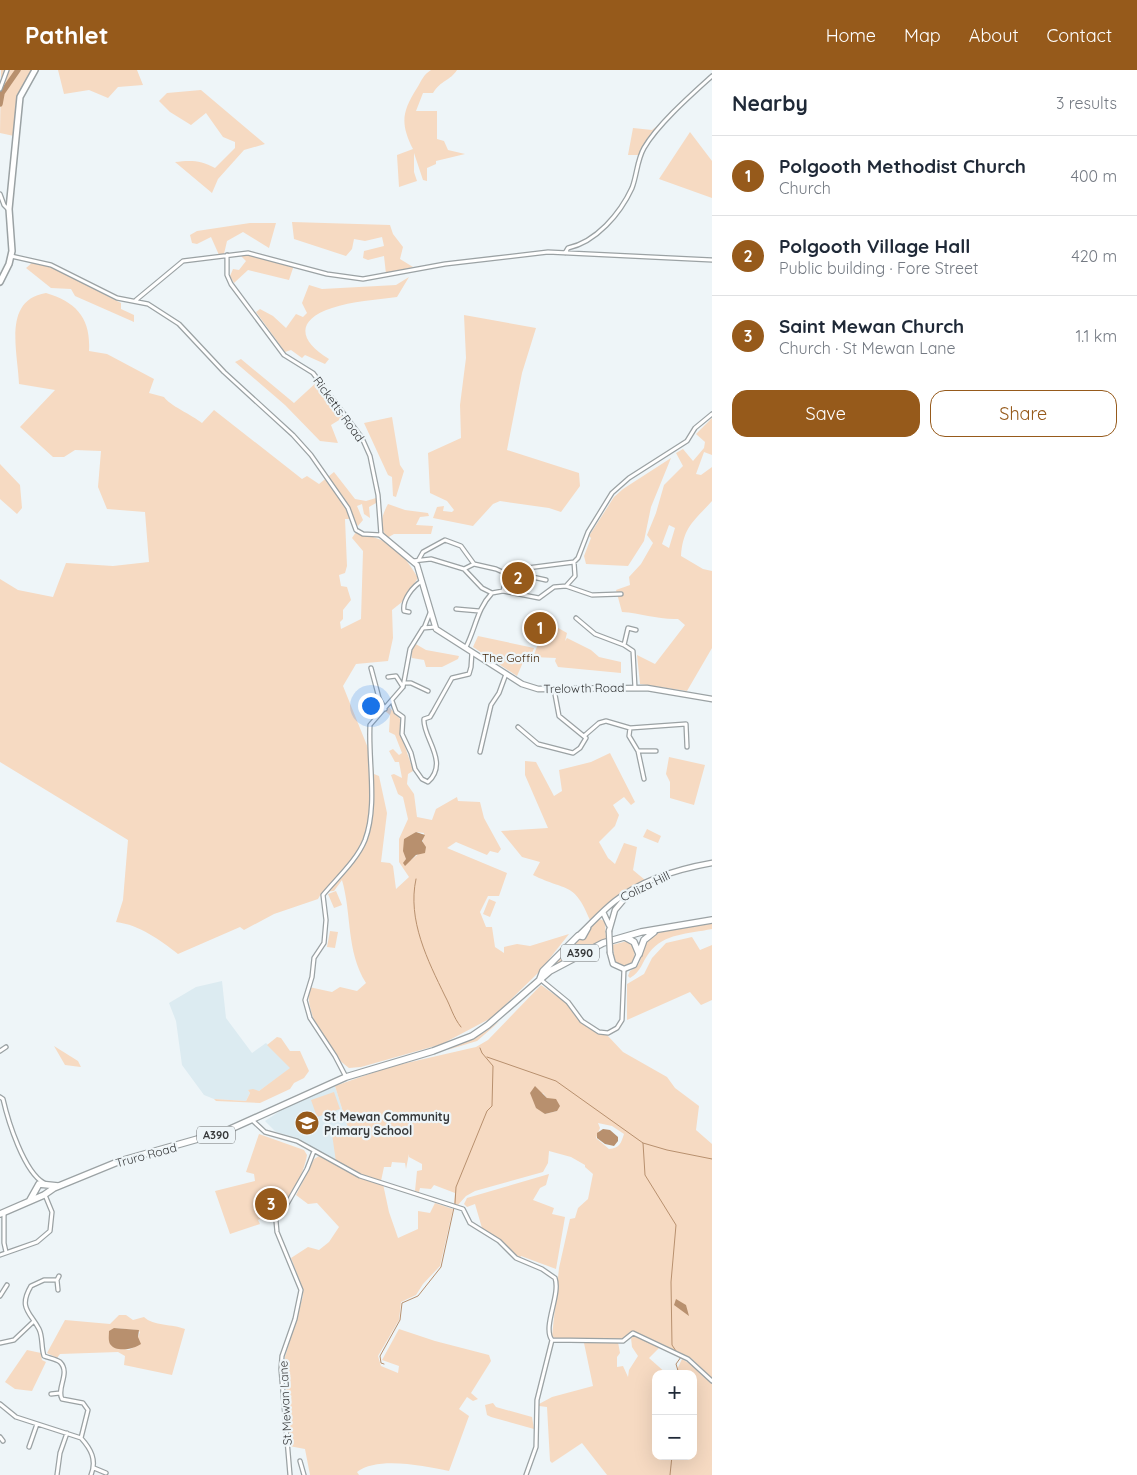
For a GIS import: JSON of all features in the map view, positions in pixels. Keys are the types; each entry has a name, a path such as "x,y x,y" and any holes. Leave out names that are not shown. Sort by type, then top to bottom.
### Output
{"highway":[{"name":"A390","path":"346,1077 433,1051 472,1036 488,1025 540,979 580,953 603,943 624,936 712,920"},
{"path":"639,954 644,940 658,929"},
{"path":"540,979 544,971 578,936"},
{"path":"624,936 634,942 639,954"},
{"name":"Truro Road","path":"2,1213 120,1161 210,1137 346,1077"},
{"path":"36,1188 38,1193 44,1194 44,1184"},
{"path":"28,1202 36,1188 44,1184 60,1186"}],"main road":[{"path":"0,282 12,256 9,209 20,97 35,70"}],"street":[{"path":"0,89 7,70"},
{"path":"565,253 568,248 587,242 615,216 632,188 644,148 664,124 712,76"},
{"path":"0,194 4,205 9,209"},
{"path":"136,301 183,261 227,255 257,254 327,274 363,279 526,253 712,260"},
{"name":"Ricketts Road","path":"227,255 227,275 231,284 284,355 312,373 362,438 370,456 378,495 381,535"},
{"path":"12,256 50,265 98,290 124,300 148,304 179,324 224,372 294,435 337,490 348,508 356,530 363,534 381,535 413,561 422,581 435,627 423,628"},
{"path":"566,586 575,576 574,562 588,532 612,493 630,478 686,441 695,428 712,414"},
{"path":"413,561 419,558 423,552 445,540 462,546 474,564"},
{"path":"419,558 431,559 464,569 482,588 492,592 503,591 539,598 554,588 566,586 592,594 621,594"},
{"path":"464,569 474,564 496,569 507,574 574,562"},
{"path":"520,571 528,576 546,580"},
{"path":"503,591 507,574"},
{"path":"408,612 404,611 403,605 416,585 422,581"},
{"path":"466,647 476,625 482,603 492,592"},
{"path":"456,609 479,611"},
{"path":"346,1077 335,1056 310,1018 305,1000 312,977 314,958 324,943 326,920 323,895 351,862 364,841 371,817 370,725 404,685 410,648 431,611"},
{"path":"576,618 594,634 624,645 634,653 635,688"},
{"name":"Trelowth Road","path":"435,627 528,687 554,689 635,688 672,691 712,699"},
{"path":"624,645 628,628 636,630"},
{"path":"392,701 396,712 403,717 402,734 409,747 415,769 428,782 433,776 436,758 424,719 433,712 452,678 469,674 472,651"},
{"path":"371,668 379,698 385,709"},
{"path":"480,752 491,705 499,693 506,673"},
{"path":"388,677 396,676 404,685"},
{"path":"404,685 412,683 428,691"},
{"path":"554,689 559,716 584,736"},
{"path":"584,736 602,722 630,728 686,724 688,747"},
{"path":"518,727 538,744 573,753 584,742 584,736"},
{"path":"630,728 629,736 638,751 644,779"},
{"path":"638,751 656,751"},
{"name":"Coliza Hill","path":"578,936 582,937 589,927 615,901 642,885 672,872 712,863"},
{"path":"628,894 616,907 610,919 610,953 613,964 624,969 634,965 639,954"},
{"path":"603,912 610,919"},
{"path":"540,979 568,1002 582,1021 599,1032 608,1033 617,1028 622,1020 624,969"},
{"path":"0,1051 6,1047"},
{"path":"0,1097 3,1099 13,1138 36,1177 44,1184"},
{"path":"252,1120 265,1132 297,1142 360,1176 465,1211 470,1223 499,1241 516,1258 555,1278 556,1286 550,1330 552,1340 538,1400 536,1446 526,1475"},
{"name":"St Mewan Lane","path":"290,1475 281,1369 282,1356 295,1319 301,1290 277,1232 276,1221 277,1215 287,1204 307,1170 314,1151"},
{"path":"36,1177 36,1188"},
{"path":"0,1255 37,1242 50,1231 52,1212 44,1194"},
{"path":"2,1213 6,1252"},
{"path":"58,1290 57,1280 59,1276"},
{"path":"57,1280 38,1282 31,1286 27,1292 26,1303 28,1314 40,1331 44,1356 60,1362 63,1368 60,1393 62,1399 82,1403 88,1410 80,1438"},
{"path":"0,1296 7,1285"},
{"path":"0,1343 14,1340 33,1322"},
{"path":"552,1340 623,1341 633,1333 647,1341 658,1343 681,1357 712,1381"},
{"path":"51,1394 60,1393"},
{"path":"0,1406 16,1417 80,1438 91,1451 94,1468 91,1475"},
{"path":"29,1447 38,1424"},
{"path":"57,1475 60,1453 67,1433"},
{"path":"0,1437 3,1442"},
{"path":"300,1461 304,1475"},
{"path":"94,1468 106,1473"}],"shaded area":[{"path":"416,832 425,835 422,841 426,847 425,853 416,855 405,866 403,863 406,859 403,851 404,839"},
{"path":"222,981 226,1018 252,1053 266,1043 291,1068 259,1091 248,1090 250,1093 246,1101 214,1099 204,1095 182,1065 176,1021 169,1003 196,987"},
{"name":"St Mewan Community Primary School","path":"335,1086 348,1128 336,1162 298,1138 276,1132 265,1121 283,1109"},
{"path":"535,1086 547,1098 556,1099 560,1106 557,1111 545,1114 536,1108 530,1093"},
{"path":"603,1129 610,1130 618,1137 618,1141 614,1146 605,1144 597,1138 597,1133"},
{"path":"676,1299 686,1305 689,1316 674,1305"},
{"path":"114,1328 139,1330 138,1337 141,1344 125,1349 113,1347 109,1342 109,1331"}],"green space":[{"path":"1,70 33,70 19,97 14,136 0,133"},
{"path":"58,70 137,70 143,85 118,87 108,98 89,90 64,94"},
{"path":"431,70 457,70 439,85 433,93 423,93 416,111 437,111 437,139 444,141 448,150 465,154 436,161 436,164 427,168 427,181 423,180 414,153 414,172 417,181 399,187 397,155 413,149 406,132 404,118 412,96 423,78"},
{"path":"201,90 265,144 244,150 218,179 212,193 175,162 195,161 215,168 235,148 235,142 223,137 206,113 191,125 170,112 159,101 167,93"},
{"path":"667,118 642,147 640,155 628,155 633,128 652,130"},
{"path":"690,132 712,161 712,198 659,179"},
{"path":"292,222 390,225 393,234 403,247 400,259 413,267 386,274 384,256 368,260 363,258 364,251 384,246 382,237 365,241 354,239 352,249 346,256 294,239"},
{"path":"250,223 276,223 269,248 243,232 227,241 224,254 219,255 211,237 197,244 192,243 190,235 197,231"},
{"path":"256,255 294,265 289,280 248,270 234,283 230,276 233,269 239,270 246,261 241,256"},
{"path":"33,262 49,266 121,303 121,309 134,315 134,322 75,296 71,289 51,288 26,268"},
{"path":"409,277 397,297 356,302 332,308 312,318 305,331 312,345 329,359 325,364 305,355 302,358 291,350 285,352 256,312 260,309 273,316 286,328 296,314 303,317 307,313 302,303 309,285 322,289 396,285"},
{"path":"46,293 66,301 74,307 84,321 89,340 89,351 107,354 154,379 149,393 164,397 202,423 214,410 302,479 307,476 319,484 334,472 355,499 366,501 376,498 376,503 369,507 370,518 364,514 362,504 357,506 363,520 358,526 353,519 345,519 347,566 345,573 339,575 341,586 347,587 351,600 343,610 343,619 340,622 341,629 361,619 363,551 352,538 356,532 377,538 393,547 406,560 418,578 402,602 392,610 393,638 388,661 356,664 343,686 372,758 374,774 379,776 387,813 381,862 390,863 393,866 396,889 409,877 399,862 399,839 408,819 403,797 398,794 391,775 394,774 402,778 399,762 395,762 389,751 393,749 399,755 402,753 395,735 389,732 390,715 385,711 389,707 402,721 403,740 413,771 408,774 407,784 414,794 417,817 432,820 436,809 457,797 458,801 480,802 484,818 501,849 498,853 490,851 487,855 456,842 447,848 507,873 499,896 488,896 480,912 486,927 492,927 495,947 504,953 504,947 517,944 530,946 569,934 539,972 493,1017 442,1044 361,1067 349,1068 333,1052 319,1032 310,1009 309,998 309,987 332,992 340,987 357,991 366,983 352,946 342,880 334,891 322,892 318,899 274,914 244,930 240,927 178,954 141,930 116,922 123,900 128,840 0,762 0,579 18,590 53,597 66,563 113,566 149,562 145,512 107,509 98,487 101,451 75,450 64,457 53,457 20,427 55,390 19,384 16,329 18,316 23,306 32,298","holes":["416,832 424,833 421,852 411,860 406,859 404,842"]},
{"path":"464,315 536,328 522,373 507,450 579,473 580,486 561,512 549,508 500,501 493,504 473,526 433,518 437,507 444,506 443,511 452,512 454,510 447,501 430,493 428,453 461,438 460,405 466,358"},
{"path":"241,359 294,403 318,381 344,417 331,425 338,443 320,441 285,405 235,362"},
{"path":"392,417 400,465 404,471 396,497 393,496 392,477 388,475 364,423"},
{"path":"712,418 712,455 704,452 696,474 701,475 712,467 712,501 690,525 684,538 681,556 703,569 712,571 712,648 687,691 640,684 637,655 655,664 685,625 678,619 622,612 616,590 630,585 629,577 641,564 653,543 647,535 664,485 683,466 676,453 683,449 693,461 704,448 705,442 696,434","holes":["669,525 675,528 669,548 662,544"]},
{"path":"671,458 651,507 644,541 628,566 586,564 584,556 591,538 589,536 614,497 623,489"},
{"path":"0,464 20,485 22,508 17,514 0,499"},
{"path":"388,504 405,510 428,513 429,516 420,517 416,525 433,526 431,534 394,534 387,538 382,521"},
{"path":"553,625 567,633 565,641 567,638 591,650 599,657 621,662 621,673 558,667 555,661 556,658 533,657 545,626"},
{"name":"The Goffin","path":"478,636 534,648 531,656 524,660 517,676 473,647"},
{"path":"414,643 426,650 459,656 458,659 442,667 426,667 424,660 412,658 411,650"},
{"path":"610,753 635,802 631,805 624,797 613,805 619,815 615,826 599,842 608,858 615,864 624,843 637,847 633,870 645,880 618,895 590,920 574,893 533,875 540,862 522,857 501,831 548,828 525,775 525,761 536,762 554,796 562,791 559,770 591,762"},
{"path":"669,757 705,765 694,805 670,798 670,782 666,774"},
{"path":"647,829 661,836 658,843 643,837"},
{"path":"336,891 342,905 334,908 328,894"},
{"path":"489,899 496,902 490,917 483,914"},
{"path":"599,919 605,921 606,939 588,947 544,973 574,943 581,939"},
{"path":"712,922 712,929 677,935 655,946 637,973 630,978 628,976 630,971 639,964 642,946 650,937 676,928"},
{"path":"330,931 338,932 335,948 327,947"},
{"path":"692,937 700,950 712,945 712,1000 701,1005 690,992 627,1020 627,984 644,974 652,958 666,943"},
{"path":"627,941 633,948 634,960 630,965 620,966 613,959 612,945"},
{"path":"541,985 566,1003 587,1027 607,1035 623,1052 667,1077 675,1088 699,1106 696,1130 712,1144 712,1379 692,1359 631,1331 624,1339 562,1340 552,1337 559,1268 570,1219 575,1218 578,1208 588,1199 593,1174 585,1165 571,1157 549,1151 548,1163 543,1172 475,1191 466,1196 457,1206 454,1205 455,1193 434,1185 431,1189 420,1188 419,1192 415,1191 417,1171 422,1170 422,1164 409,1157 409,1154 406,1169 405,1163 392,1162 391,1167 384,1167 381,1181 360,1175 336,1162 332,1134 348,1128 335,1086 389,1067 476,1047 488,1040","holes":["543,1093 557,1111 545,1114 532,1098","598,1123 612,1126 624,1134 618,1146 609,1149 596,1138 600,1128"]},
{"path":"500,1021 477,1041 447,1050 476,1037"},
{"path":"277,1037 281,1038 290,1051 300,1051 309,1071 304,1078 294,1083 290,1089 260,1103 216,1101 214,1099 246,1101 250,1093 248,1090 259,1091 290,1068 267,1045"},
{"path":"54,1046 78,1061 81,1067 65,1065"},
{"path":"334,1092 340,1109 317,1117 311,1100"},
{"path":"259,1134 304,1150 307,1155 306,1161 293,1191 280,1209 258,1220 260,1224 230,1234 215,1191 255,1181 254,1174 246,1172"},
{"path":"319,1156 359,1178 383,1184 389,1212 398,1238 418,1229 418,1211 430,1213 435,1203 453,1209 440,1266 423,1284 416,1295 401,1302 399,1320 378,1356 381,1366 398,1373 399,1366 382,1360 399,1329 435,1341 489,1355 491,1361 471,1393 478,1399 473,1401 467,1397 459,1409 469,1416 449,1471 389,1463 366,1467 357,1472 359,1475 310,1475 305,1449 289,1446 285,1357 303,1296 302,1287 291,1258 308,1247 319,1250 329,1242 339,1227 317,1203 308,1204 296,1195 314,1159"},
{"path":"549,1174 546,1185 540,1188 533,1200 554,1208 552,1214 565,1217 556,1269 521,1256 520,1258 482,1228 475,1204 467,1207 464,1204 467,1198"},
{"path":"119,1315 126,1315 133,1320 144,1317 153,1322 185,1329 172,1375 124,1365 125,1356 118,1352 60,1354 57,1358 47,1353 65,1320 110,1324","holes":["114,1328 137,1330 140,1332 134,1347 129,1350 120,1348"]},
{"path":"634,1336 661,1346 649,1358 662,1370 652,1370 652,1460 697,1460 697,1370 677,1370 682,1359 692,1365 712,1384 712,1475 607,1475 582,1443 552,1463 550,1461 547,1407 539,1406 539,1404 552,1397 593,1386 584,1343 618,1342 620,1353 617,1357 617,1367 623,1366 628,1377 629,1370 638,1356 632,1347 631,1338"},
{"path":"27,1350 41,1353 42,1360 46,1362 32,1391 15,1389 5,1382"},
{"path":"493,1403 496,1407 532,1417 534,1429 487,1415 485,1405"}],"waterway":[{"path":"0,104 2,93 18,70"},
{"path":"416,879 414,910 421,940 432,969 461,1027"},
{"path":"384,1364 381,1363 380,1356 400,1320 402,1303 418,1296 441,1267 455,1203 456,1187 487,1111 492,1106 493,1066 480,1048"},
{"path":"487,1057 556,1081 643,1143 645,1175 676,1225 671,1282 672,1345 676,1351"},
{"path":"643,1143 712,1159"},
{"path":"678,1370 676,1364 681,1357"},
{"path":"670,1475 672,1460"}],"place":[{"name":"Polgooth Village Hall","path":"518,578"},
{"name":"Polgooth Methodist Church","path":"540,628"},
{"name":"St Mewan Community Primary School","path":"307,1123"},
{"name":"Saint Mewan Church","path":"271,1204"}]}
